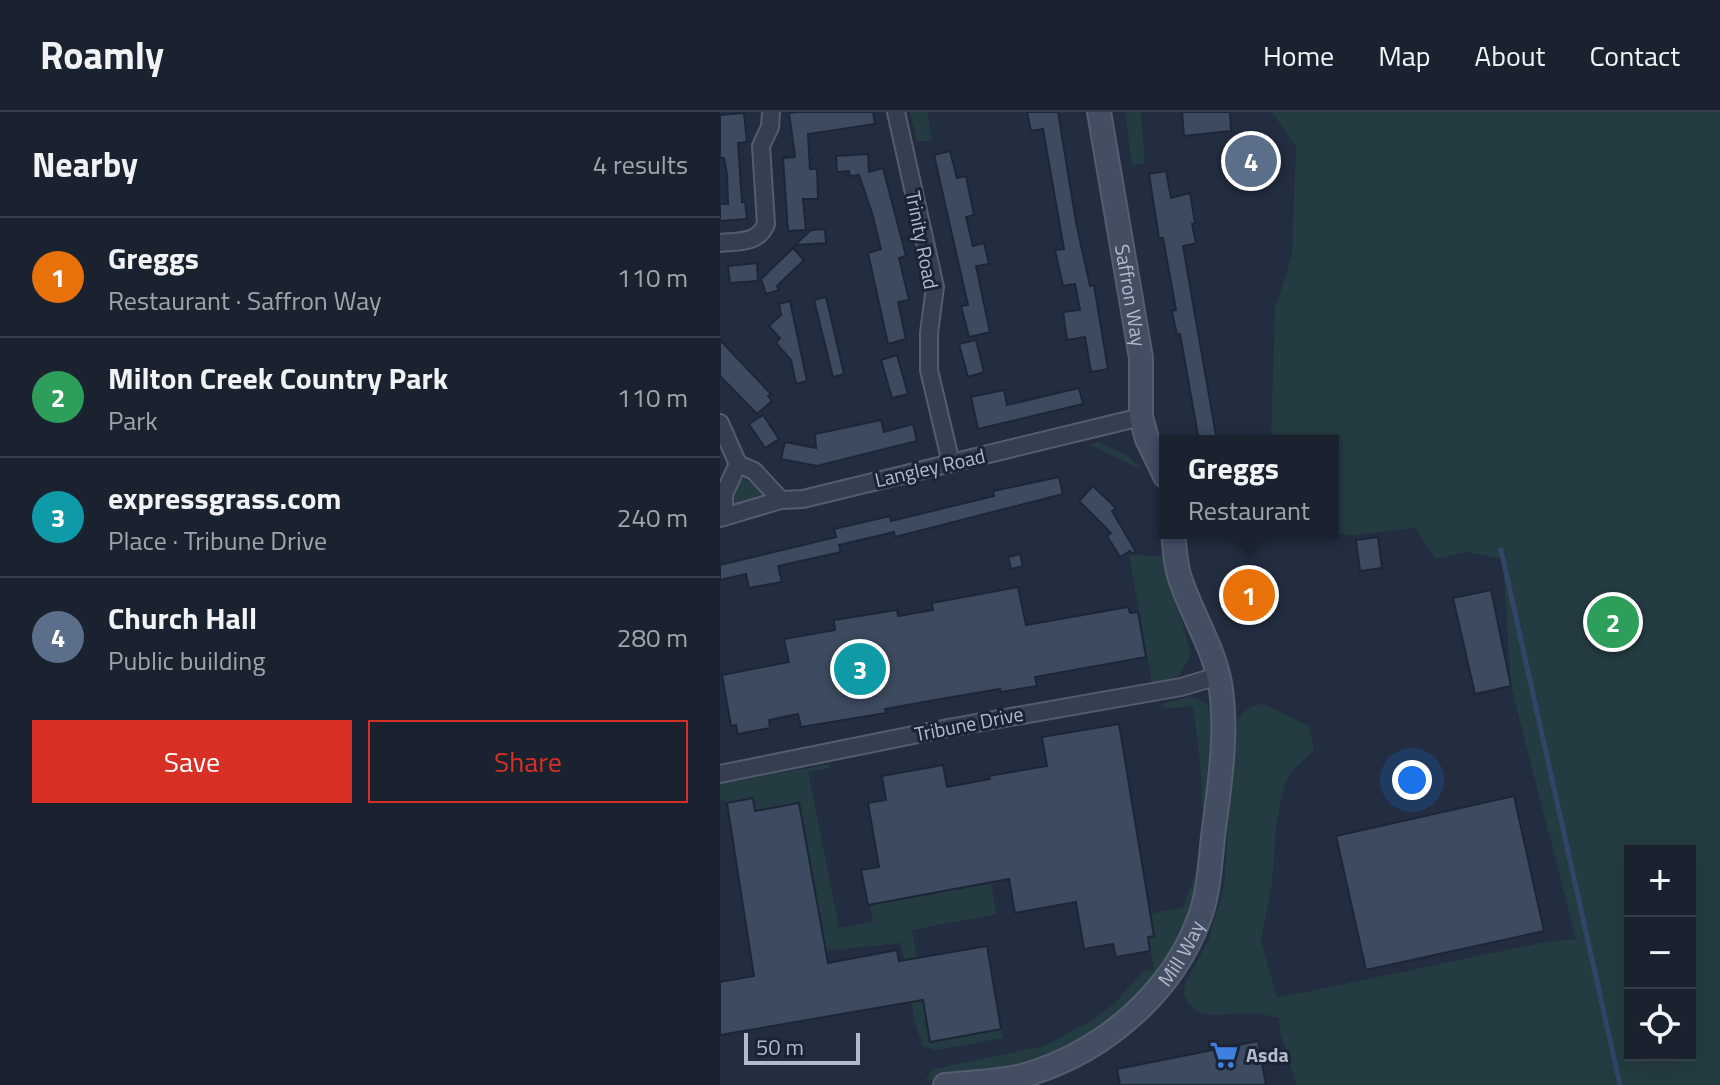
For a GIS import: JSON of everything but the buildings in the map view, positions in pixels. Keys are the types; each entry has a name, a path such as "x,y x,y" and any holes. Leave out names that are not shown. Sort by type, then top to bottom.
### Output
{"street":[{"path":"720,243 755,239 762,234 766,224 761,146 770,127 771,112"},
{"name":"Trinity Road","path":"896,112 935,287 929,333 929,370 951,463"},
{"name":"Saffron Way","path":"1099,112 1141,358 1141,417 1159,464"},
{"name":"Langley Road","path":"722,517 781,500 803,499 1141,417"},
{"path":"720,423 738,464 754,471 781,500"},
{"path":"722,517 724,494 738,464"},
{"path":"1174,539 1179,578 1208,641 1218,676"},
{"name":"Tribune Drive","path":"720,774 948,728 1181,687 1218,676"},
{"name":"Mill Way","path":"945,1085 1026,1075 1062,1062 1128,1020 1153,996 1178,964 1205,901 1219,794 1224,720 1218,676"}],"green space":[{"path":"910,112 927,112 932,141 917,141"},
{"path":"1125,112 1141,112 1145,163 1132,166"},
{"path":"1272,112 1720,112 1720,1085 1296,1085 1279,1018 1256,1013 1211,1015 1198,1012 1187,1002 1185,984 1208,941 1224,887 1235,727 1245,711 1263,704 1309,726 1314,750 1292,771 1284,786 1276,826 1272,883 1261,941 1277,998 1545,942 1576,939 1511,686 1503,559 1466,552 1436,559 1415,528 1339,534 1339,435 1271,435 1275,308 1292,256 1296,147"},
{"path":"1098,442 1126,454 1143,470 1090,445"},
{"path":"744,479 758,486 762,493 760,497 732,504 729,500 739,480"},
{"path":"1129,555 1164,556 1191,655 1178,677 1152,683"},
{"path":"1191,697 1204,702 1213,713 1204,843 1197,883 1185,922 1166,959 1140,992 1104,1023 1068,1045 1016,1064 925,1081 933,1069 1044,1046 1089,1022 1115,1003 1143,971 1154,969 1148,937 1154,936 1150,914 1183,907 1198,858 1202,808 1193,706 1166,709 1161,704"},
{"path":"830,764 830,768 808,772 839,928 873,922 870,904 991,882 996,914 912,930 930,1041 1001,1029 1003,1038 936,1050 923,1046 915,1023 901,943 826,951 799,803 755,811 752,799 727,803 725,799 720,800 720,784"}],"waterway":[{"path":"1501,550 1620,1085"}],"place":[{"name":"Church Hall","path":"1251,161"},
{"name":"Greggs","path":"1249,595"},
{"name":"Milton Creek Country Park","path":"1613,622"},
{"name":"expressgrass.com","path":"860,669"},
{"name":"Asda","path":"1224,1055"}]}
